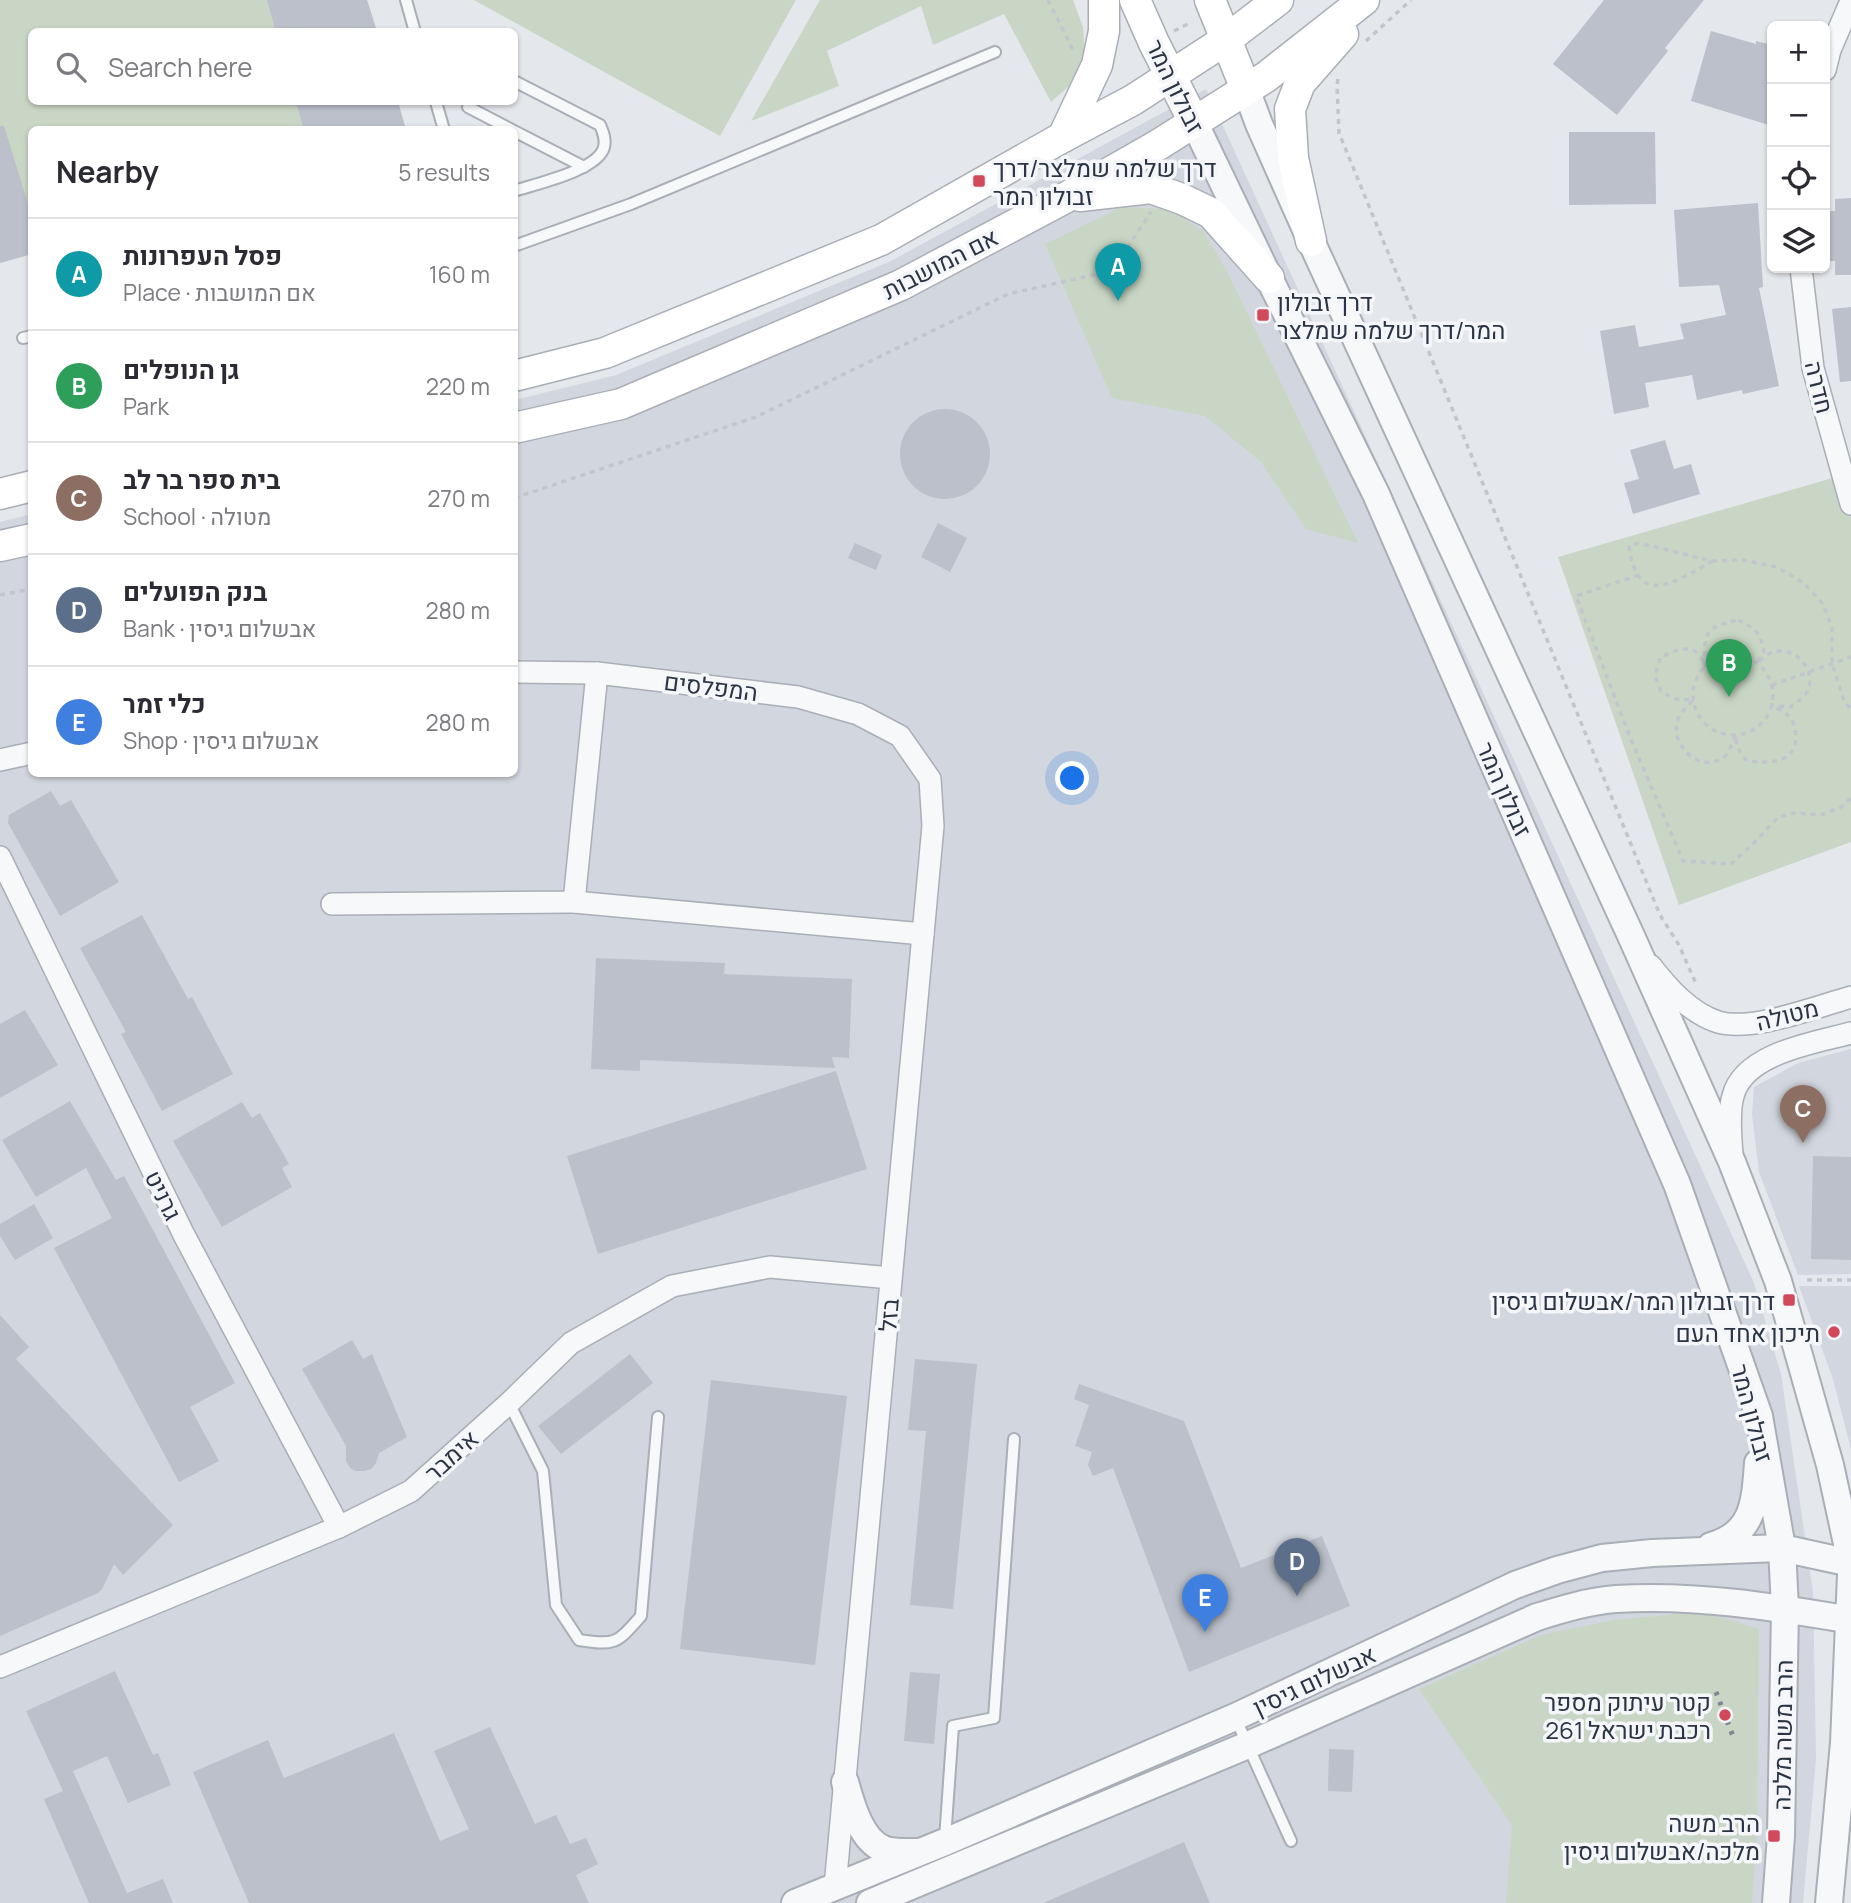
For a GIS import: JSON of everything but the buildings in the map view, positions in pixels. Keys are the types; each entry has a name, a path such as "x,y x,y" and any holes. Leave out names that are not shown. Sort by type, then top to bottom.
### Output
{"main road":[{"path":"1063,137 1097,65 1104,31 1104,0"},
{"name":"זבולון המר","path":"1135,0 1194,122"},
{"name":"אם המושבות","path":"518,372 605,353 881,240 1133,100 1227,39 1278,0"},
{"name":"אם המושבות","path":"518,427 621,404 901,285 1158,145 1266,77 1364,0"},
{"path":"1311,241 1293,158 1290,109 1300,83 1374,0"},
{"path":"1212,5 1246,89"},
{"path":"1065,198 1151,188 1165,192 1211,213 1269,278"},
{"path":"0,546 28,540"}],"street":[{"path":"1830,50 1851,1"},
{"path":"1246,89 1311,241 1632,938 1732,1162 1778,1281 1830,1465 1851,1562"},
{"name":"זבולון המר","path":"1194,122 1376,494 1677,1184 1759,1416 1782,1548 1784,1609"},
{"name":"חדרה","path":"1802,273 1812,368 1846,463 1851,504"},
{"name":"המפלסים","path":"518,672 597,673 798,697 858,714 900,736"},
{"path":"574,902 597,673"},
{"name":"בזל","path":"834,1895 933,826 930,779 900,736"},
{"path":"0,760 28,754"},
{"name":"גרניט","path":"0,857 184,1235 340,1527"},
{"path":"332,904 574,902 923,934"},
{"name":"מטולה","path":"1632,938 1669,989 1698,1012 1718,1022 1759,1024 1851,997"},
{"name":"מטולה","path":"1732,1162 1732,1097 1741,1078 1773,1055 1851,1032"},
{"name":"אימבר","path":"0,1667 340,1527 411,1491 571,1343 672,1286 769,1267 891,1278"},
{"path":"1698,1550 1725,1542 1740,1532 1751,1514 1757,1472 1759,1416"},
{"path":"1830,1465 1851,1505"},
{"name":"אבשלום גיסין","path":"795,1903 834,1895 918,1853 1235,1717 1515,1585 1557,1570 1602,1558 1698,1550 1782,1548 1851,1562"},
{"path":"1829,1903 1847,1735 1851,1575"},
{"name":"אבשלום גיסין","path":"870,1903 1248,1745 1537,1617 1576,1605 1615,1599 1701,1599 1851,1620"},
{"name":"הרב משה מלכה","path":"1776,1903 1781,1836 1784,1609"},
{"path":"845,1782 853,1811 871,1840 881,1848 893,1852 918,1853"}],"lane":[{"path":"405,0 414,28"},
{"path":"518,245 631,204 995,52"},
{"path":"518,83 600,125 604,136 604,148 597,159 584,167 518,190"},
{"path":"437,105 443,126"},
{"path":"468,107 505,126"},
{"path":"518,133 584,167"},
{"path":"509,1403 543,1471 555,1605 579,1640 602,1644 621,1638 641,1616 658,1417"},
{"path":"945,1842 953,1726 994,1718 1014,1439"},
{"path":"1235,1717 1291,1841"}],"path":[{"path":"1048,0 1077,57"},
{"path":"1154,43 1212,5"},
{"path":"1339,74 1336,85 1339,133 1660,915 1679,945 1700,993"},
{"path":"518,497 756,417 1008,294 1112,271 1165,192"},
{"path":"1713,561 1669,584 1657,587 1646,583 1639,575 1630,559 1629,547 1638,543 1713,561 1744,560 1777,568 1804,583 1823,604 1832,628 1832,663 1844,701 1851,709"},
{"path":"1639,575 1576,596 1630,737 1683,861 1731,864 1778,817 1794,813 1821,815 1841,807 1851,798"},
{"path":"0,594 28,590"},
{"path":"1705,666 1704,648 1708,634 1718,624 1738,620 1752,627 1762,639 1764,652 1757,663"},
{"path":"1693,700 1674,699 1661,691 1655,676 1660,658 1672,651 1691,649 1699,655 1705,666"},
{"path":"1757,663 1773,652 1793,652 1802,660 1808,671 1809,687 1802,698 1790,707 1771,705"},
{"path":"1730,655 1757,663 1766,672 1772,685 1773,698 1769,712 1761,723 1750,731 1736,735 1722,734 1705,724 1697,713 1693,700 1693,686 1699,673 1717,658 1730,655"},
{"path":"1772,685 1851,657"},
{"path":"1693,700 1678,718 1677,736 1683,751 1696,761 1713,761 1726,755 1736,735"},
{"path":"1736,735 1737,747 1745,760 1777,762 1788,755 1795,746 1796,732 1791,718 1771,705"},
{"path":"1807,1280 1851,1280"}],"shaded area":[{"path":"1206,89 1754,1283 1781,1374 1813,1592 1816,1759 1803,1903 0,1903 0,522 28,515 28,777 518,777 518,399 616,375 891,261"},
{"path":"1851,1049 1851,1274 1798,1275 1759,1172 1752,1114 1754,1087 1798,1063"},
{"name":"תיכון אחד העם","path":"1799,1286 1851,1286 1851,1449 1833,1379"}],"green space":[{"path":"0,0 367,0 376,28 28,28 28,105 399,105 405,126 28,126 28,255 0,263"},
{"path":"474,0 796,0 720,136"},
{"path":"820,0 1073,0 1083,27 1086,71 1051,102 1004,14 933,45 921,6 827,51 839,86 751,121"},
{"path":"1122,207 1169,209 1203,231 1226,269 1358,543 1306,529 1261,462 1205,416 1112,398 1045,244"},
{"path":"1843,475 1851,509 1851,842 1679,905 1558,557"},
{"path":"1701,1612 1759,1629 1757,1834 1752,1903 1506,1903 1512,1825 1419,1689 1541,1635 1614,1620"}],"railway":[{"path":"1716,1692 1734,1739"}],"place":[{"name":"דרך שלמה שמלצר/דרך זבולון המר","path":"979,181"},
{"name":"פסל העפרונות","path":"1118,301"},
{"name":"דרך זבולון המר/דרך שלמה שמלצר","path":"1263,315"},
{"name":"גן הנופלים","path":"1729,697"},
{"name":"בית ספר בר לב","path":"1803,1143"},
{"name":"דרך זבולון המר/אבשלום גיסין","path":"1789,1300"},
{"name":"תיכון אחד העם","path":"1834,1332"},
{"name":"בנק הפועלים","path":"1297,1596"},
{"name":"כלי זמר","path":"1205,1632"},
{"name":"קטר עיתוק מספר 261 רכבת ישראל","path":"1725,1715"},
{"name":"הרב משה מלכה/אבשלום גיסין","path":"1774,1836"}]}
